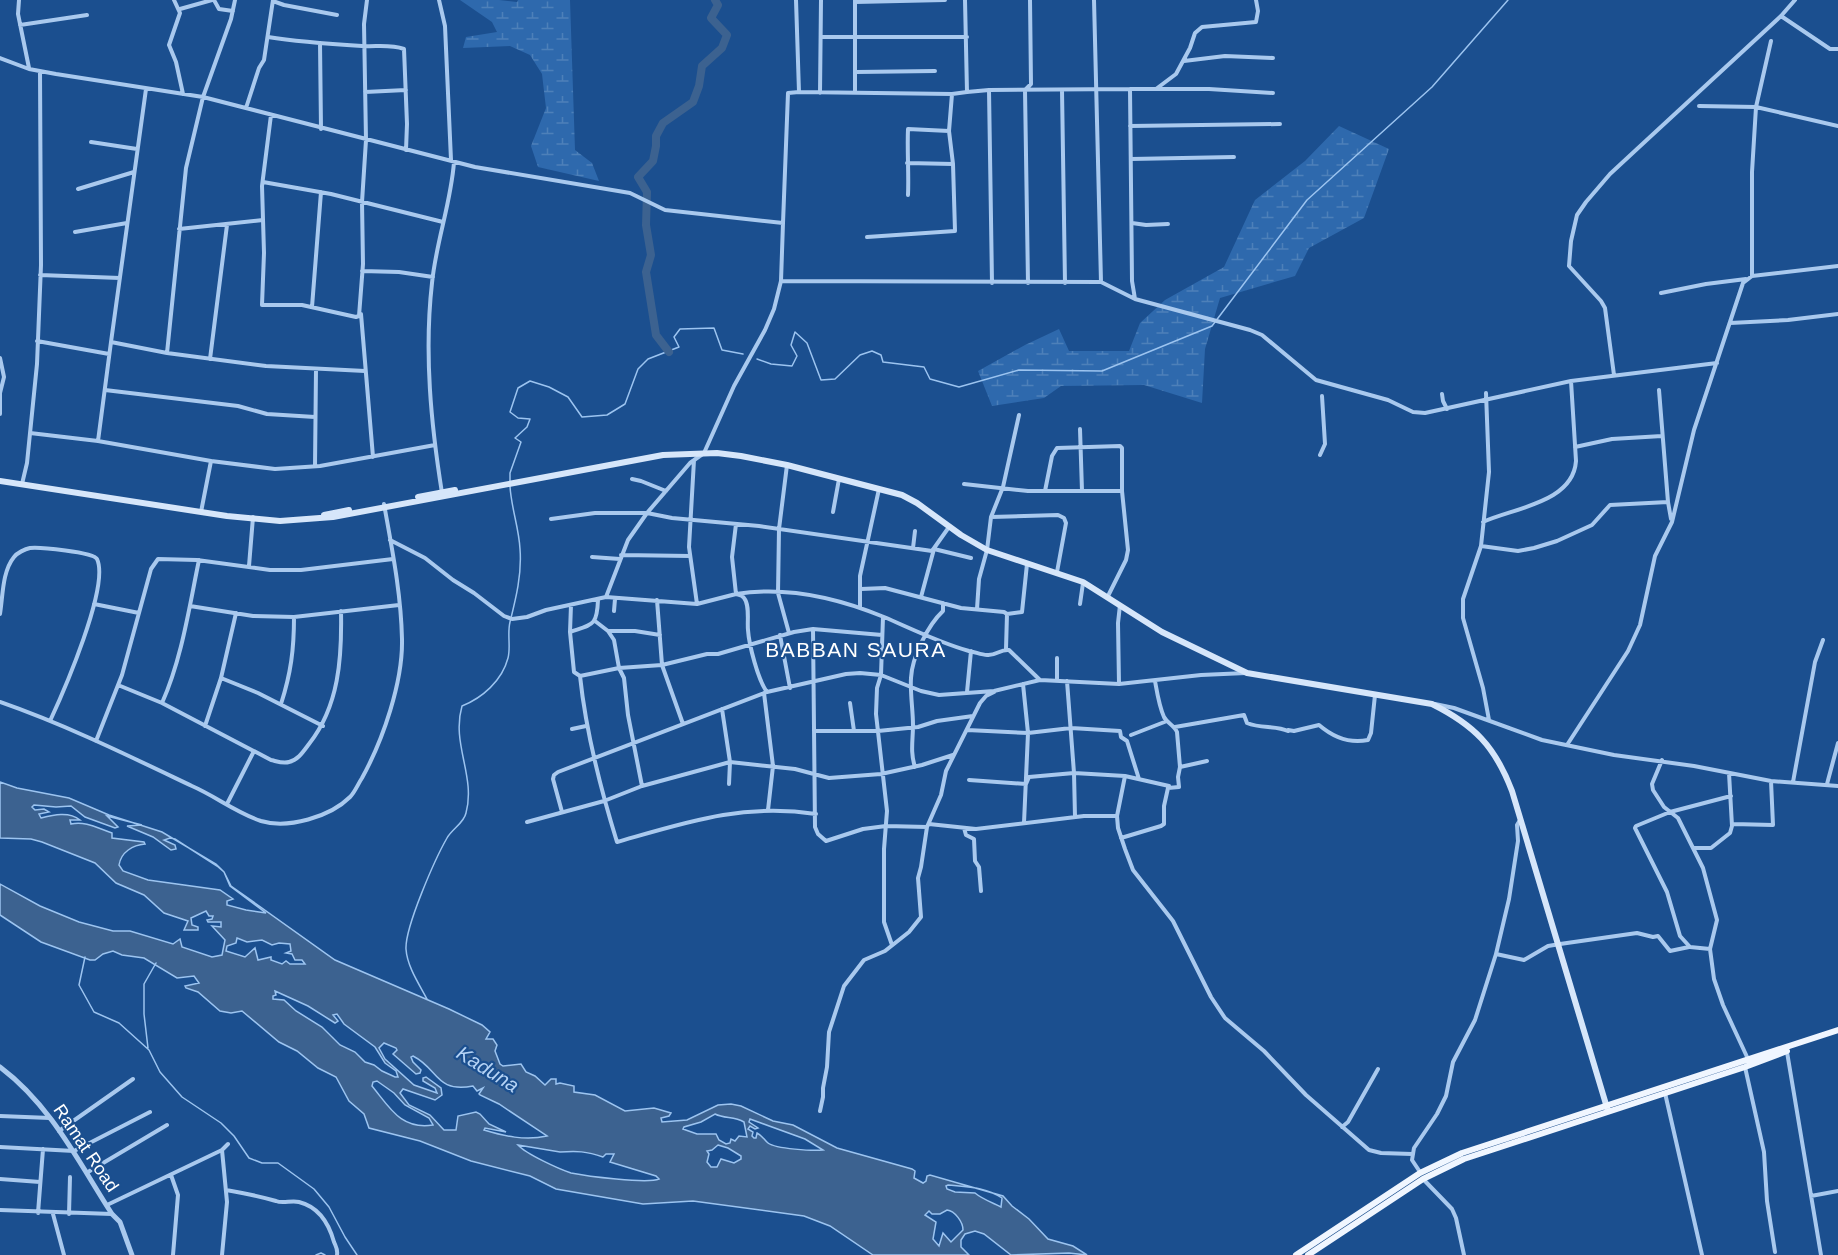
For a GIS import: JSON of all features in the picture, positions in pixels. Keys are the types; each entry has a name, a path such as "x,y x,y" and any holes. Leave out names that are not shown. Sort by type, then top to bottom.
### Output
{"main road":[{"path":"0,480 201,511 253,518 281,518 317,516 384,505 653,453 687,450 741,456 787,465 902,495 987,550 1083,582 1162,632 1247,673 1432,704 1464,722 1486,742 1506,776 1607,1109"},
{"path":"1607,1109 1745,1067 1838,1032"},
{"path":"1296,1255 1422,1176 1748,1060 1838,1032"},
{"path":"1308,1255 1422,1176"}],"street":[{"path":"19,0 20,24 29,69"},
{"path":"174,0 180,9"},
{"path":"180,9 213,0 219,9 233,11"},
{"path":"167,353 186,168 202,97 235,0"},
{"path":"246,109 258,68 264,60 273,0 284,5 337,15"},
{"path":"367,0 363,46 366,140 362,202 361,313 374,457"},
{"path":"440,0 445,26 453,161 433,277 428,323 429,381 442,494"},
{"path":"796,0 800,92"},
{"path":"820,93 821,0"},
{"path":"855,93 855,1 945,0"},
{"path":"965,0 968,92"},
{"path":"1028,283 1025,90 1031,84 1030,0"},
{"path":"1094,0 1101,282"},
{"path":"1156,89 1176,74 1195,33 1202,27 1256,22 1258,11 1256,0"},
{"path":"1614,375 1605,308 1569,266 1571,241 1577,215 1610,174 1781,16 1795,0"},
{"path":"180,9 169,45 176,62 183,94"},
{"path":"20,24 87,15"},
{"path":"1781,16 1830,49 1838,49"},
{"path":"822,37 967,36"},
{"path":"268,37 404,49 406,150"},
{"path":"1752,276 1752,172 1756,107 1771,41"},
{"path":"320,43 321,129"},
{"path":"1183,61 1225,56 1272,58"},
{"path":"0,58 29,69 202,97 453,161 630,193 665,210 783,223"},
{"path":"23,483 38,341 42,146 40,71"},
{"path":"856,72 935,71"},
{"path":"606,597 628,540 666,491 694,460 704,453 734,386 769,320 781,281 788,93 952,94 988,90 1209,88 1273,93"},
{"path":"98,441 146,89"},
{"path":"1130,89 1132,281 1135,299"},
{"path":"364,92 406,90"},
{"path":"988,90 992,283"},
{"path":"1062,90 1065,283"},
{"path":"867,237 955,231 953,164 949,131 952,94"},
{"path":"1699,106 1756,107 1838,126"},
{"path":"271,115 263,182 262,305 292,304 356,317 361,313"},
{"path":"1130,126 1280,124"},
{"path":"908,195 909,170 906,164 908,129 949,131"},
{"path":"91,142 137,148"},
{"path":"1131,159 1234,157"},
{"path":"906,164 953,164"},
{"path":"78,189 134,172"},
{"path":"263,182 321,192 443,222"},
{"path":"312,307 321,192"},
{"path":"179,229 263,220"},
{"path":"75,232 127,223"},
{"path":"1132,223 1168,224"},
{"path":"210,359 227,225"},
{"path":"1661,293 1746,279 1752,276 1838,266"},
{"path":"362,271 399,272 433,277"},
{"path":"40,275 120,278"},
{"path":"1567,745 1636,635 1642,618 1655,556 1672,522 1694,430 1746,279"},
{"path":"781,281 1101,282 1135,299 1262,335 1316,380 1388,400 1413,412 1425,413 1571,381 1717,363"},
{"path":"1730,323 1788,320 1838,314"},
{"path":"38,341 110,354"},
{"path":"111,342 167,353 266,366 365,371"},
{"path":"0,358 4,377 0,393 0,414"},
{"path":"315,466 316,369"},
{"path":"1483,522 1504,516 1561,492 1575,470 1571,381"},
{"path":"105,390 238,406 267,414 315,417"},
{"path":"1659,390 1668,502 1672,522"},
{"path":"1486,393 1489,472 1481,546 1463,599 1463,618 1483,688 1489,720"},
{"path":"1442,394 1447,408"},
{"path":"1320,455 1325,444 1326,433 1322,420 1322,396"},
{"path":"976,609 979,579 987,550 991,517 1003,487 1019,415"},
{"path":"1080,429 1082,491"},
{"path":"30,433 98,441 211,461 275,469 315,466 435,445"},
{"path":"1575,447 1612,439 1662,436"},
{"path":"1045,491 1052,456 1057,448 1120,446 1123,458 1122,491 1129,539 1126,560 1108,597"},
{"path":"694,460 690,556 697,604"},
{"path":"201,511 211,461"},
{"path":"787,465 779,529 778,592 789,633"},
{"path":"833,512 839,478"},
{"path":"632,479 666,491"},
{"path":"964,484 1028,491 1122,491"},
{"path":"860,609 860,576 880,488"},
{"path":"1481,546 1518,551 1534,548 1557,541 1593,525 1610,505 1668,502"},
{"path":"0,702 96,741 261,821 298,822 313,819 333,809 351,796 366,769 394,699 402,641 393,559 384,505"},
{"path":"551,519 595,513 647,513 934,549 971,558"},
{"path":"991,517 1058,515 1064,518 1066,524 1057,572"},
{"path":"249,566 253,518"},
{"path":"736,524 732,557 736,594"},
{"path":"921,597 934,549 950,526"},
{"path":"913,548 915,531"},
{"path":"390,540 425,558 504,616 512,619 606,597 697,604 752,591 824,597 971,651 987,655 1006,650 1014,653 1040,680"},
{"path":"0,615 7,572 14,556 28,548 97,558 94,604 79,653 50,721"},
{"path":"592,557 690,556"},
{"path":"96,741 118,685 154,563 158,559 199,560 270,570 301,570 393,559"},
{"path":"162,703 172,681 199,560"},
{"path":"861,589 885,588 976,609 1007,614 1022,612 1027,564"},
{"path":"1080,604 1083,582"},
{"path":"736,594 745,598 751,644 766,693 772,766 768,810"},
{"path":"614,611 615,598"},
{"path":"570,632 593,624 598,600"},
{"path":"657,600 662,665 683,724"},
{"path":"915,767 911,748 913,728 911,679 915,659 925,636 943,611 943,603"},
{"path":"94,604 139,613"},
{"path":"190,606 253,616 294,617 399,605"},
{"path":"571,605 570,632 574,672 580,676 618,668 662,665 707,654 718,654 780,635 813,629 882,635"},
{"path":"1119,684 1120,605"},
{"path":"118,685 162,703 270,760 286,763 298,758 323,726 336,686 342,650 341,611"},
{"path":"205,726 221,678 236,613"},
{"path":"1006,650 1007,614"},
{"path":"281,704 294,653 294,617"},
{"path":"883,617 876,702 881,774 886,795 884,922 892,945"},
{"path":"595,621 609,631 614,640 618,668 624,678 642,786"},
{"path":"813,629 815,827 818,834 826,841 863,829 886,826 976,829 1075,817 1117,816"},
{"path":"609,631 635,631 660,635"},
{"path":"780,635 790,688"},
{"path":"1793,782 1815,662 1823,640"},
{"path":"967,692 971,651"},
{"path":"1057,658 1057,681"},
{"path":"562,813 553,779 554,775 766,693 846,674 880,675 912,688 939,695 967,692 986,694 1040,680 1119,684 1201,675 1247,673"},
{"path":"580,676 586,726 604,801 617,842 714,816 768,810 793,810 816,814"},
{"path":"221,678 281,704 323,726"},
{"path":"1067,681 1075,817"},
{"path":"1155,681 1163,716 1177,732 1179,787"},
{"path":"1023,684 1028,733 1024,823"},
{"path":"820,1111 827,1059 826,1046 844,986 864,960 885,951 909,932 921,917 918,878 928,826 941,795 944,776 986,694"},
{"path":"1175,727 1244,715 1247,723 1269,729 1294,731 1319,725 1332,736 1358,742 1368,740 1371,733 1375,694"},
{"path":"850,704 854,731"},
{"path":"1432,704 1454,708 1542,740 1614,755 1662,760 1771,781 1838,786"},
{"path":"723,710 730,762 729,784"},
{"path":"814,731 878,731 913,728 937,721 974,716"},
{"path":"1131,735 1167,721"},
{"path":"572,729 586,726"},
{"path":"967,730 1028,733 1071,728 1120,731 1121,737 1127,741 1139,779"},
{"path":"1827,784 1838,743"},
{"path":"227,804 254,751"},
{"path":"527,822 604,801 642,786 730,762 795,769 829,778 881,774 954,755"},
{"path":"1662,760 1652,784 1653,790 1664,807 1678,818 1703,868 1717,915 1710,949 1714,979 1748,1060"},
{"path":"1180,767 1207,762"},
{"path":"1026,784 1029,777 1074,772 1125,776 1179,787"},
{"path":"1693,848 1711,848 1730,833 1733,824 1730,773"},
{"path":"1125,776 1117,816 1118,828 1133,870 1173,921 1211,997 1225,1018 1264,1051 1306,1095 1369,1150 1381,1153 1412,1154"},
{"path":"969,780 1026,784"},
{"path":"1733,824 1773,825 1771,781"},
{"path":"1121,838 1164,824 1164,806 1168,788 1179,787"},
{"path":"1690,947 1680,936 1667,892 1648,851 1635,831 1636,826 1670,812 1731,795"},
{"path":"1464,1255 1452,1209 1422,1176 1412,1160 1412,1154 1446,1096 1453,1062 1475,1020 1496,954 1509,899 1518,841 1517,825 1521,820"},
{"path":"964,828 966,835 974,839 975,861 980,867 981,891"},
{"path":"1496,954 1524,960 1548,946 1637,933 1658,936 1670,951 1690,947 1710,949"},
{"path":"1786,1051 1821,1255"},
{"name":"Ramat Road","path":"0,1067 31,1095 74,1151 106,1205 120,1222 132,1255"},
{"path":"1745,1067 1764,1152 1767,1201 1775,1252"},
{"path":"1342,1127 1348,1122 1378,1069"},
{"path":"59,1131 133,1080"},
{"path":"1665,1093 1702,1255"},
{"path":"0,1147 74,1151 150,1112"},
{"path":"0,1116 50,1118"},
{"path":"88,1172 167,1125"},
{"path":"106,1205 222,1150 228,1144"},
{"path":"38,1213 43,1149"},
{"path":"222,1150 226,1190 222,1255"},
{"path":"171,1175 178,1195 173,1255"},
{"path":"69,1214 70,1178"},
{"path":"0,1179 40,1182"},
{"path":"226,1190 264,1197 277,1202 296,1201 308,1205 318,1212 332,1231 338,1255"},
{"path":"1811,1196 1838,1191"},
{"path":"0,1210 53,1214 112,1214"},
{"path":"53,1214 64,1255"}],"green space":[{"path":"460,0 517,2 518,0 570,0 575,150 592,163 599,181 538,167 531,146 546,108 542,74 530,55 510,46 463,48 466,37 497,32 492,22"},
{"path":"1339,126 1389,149 1364,218 1309,248 1295,276 1220,298 1205,349 1202,403 1144,385 1061,386 1044,398 992,406 978,371 1059,329 1069,351 1129,351 1140,323 1165,300 1224,267 1255,200 1305,161"}],"water":[{"name":"Kaduna","path":"0,782 17,788 69,798 133,823 107,816 118,827 115,828 85,817 71,806 34,805 32,807 35,810 44,809 49,812 39,814 41,818 61,814 71,815 80,820 70,820 71,824 87,824 112,833 112,838 144,842 145,844 132,848 122,856 119,865 123,871 148,880 220,890 233,899 227,901 227,905 266,913 230,886 224,872 231,886 335,960 482,1025 490,1032 486,1039 493,1039 497,1045 495,1051 500,1064 503,1066 521,1064 526,1072 545,1085 551,1079 556,1079 556,1084 574,1086 574,1092 595,1095 625,1111 654,1108 671,1113 661,1118 662,1122 687,1120 718,1105 741,1106 773,1121 793,1125 837,1148 912,1169 915,1171 914,1178 923,1183 930,1175 975,1188 946,1186 947,1189 955,1192 975,1193 1001,1207 1002,1198 993,1193 1003,1196 1048,1239 1073,1246 1087,1255 1069,1253 1011,1255 984,1234 975,1231 965,1234 961,1240 961,1247 969,1255 873,1255 830,1226 804,1216 693,1201 643,1204 556,1189 530,1176 471,1161 420,1141 369,1128 364,1114 349,1101 336,1077 279,1042 242,1011 231,1013 220,1011 198,992 186,988 185,986 199,983 194,976 177,978 144,958 122,955 113,951 95,960 90,960 41,942 0,915 0,884 40,906 79,922 113,931 130,931 173,944 180,939 182,947 212,957 222,955 225,940 212,926 221,927 221,922 208,922 207,920 212,919 213,916 209,916 206,911 191,918 192,925 198,927 198,930 184,930 188,921 164,913 144,895 116,883 95,863 31,839 0,838","holes":["237,938 247,942 262,940 272,945 290,944 291,951 286,953 292,954 295,960 302,960 305,964 290,964 286,961 282,964 271,960 271,957 258,960 255,948 245,957 226,951 227,946 236,943","275,991 308,1006 335,1023 338,1021 333,1015 337,1014 344,1024 375,1047 385,1063 396,1071 398,1077 365,1062 355,1052 340,1045 322,1027 296,1011 284,1000 273,999 276,995","384,1043 396,1048 393,1054 416,1074 421,1070 413,1062 411,1057 413,1056 444,1083 451,1086 473,1086 477,1091 483,1088 480,1095 499,1104 547,1136 523,1138 484,1130 485,1128 506,1132 489,1124 476,1112 458,1116 456,1130 444,1130 430,1115 409,1105 400,1093 403,1089 435,1100 442,1095 441,1088 426,1077 423,1081 435,1088 437,1093 414,1085 385,1059 379,1048","377,1081 394,1093 405,1105 429,1118 433,1125 422,1126 404,1121 372,1086 373,1082","715,1114 744,1122 747,1137 739,1136 735,1141 731,1139 730,1143 726,1144 719,1140 716,1134 697,1134 683,1129","750,1119 805,1139 823,1150 772,1145 757,1133 754,1138 753,1132 748,1129 750,1126 758,1128 749,1122","518,1145 603,1157 606,1154 614,1154 610,1162 656,1176 659,1179 630,1180 571,1173 528,1153","718,1145 728,1148 741,1156 741,1159 734,1163 721,1159 717,1167 711,1167 707,1162 709,1154 707,1151","947,1210 953,1212 960,1220 963,1230 951,1242 943,1233 939,1246 933,1239 936,1222 925,1215 929,1211 932,1214 940,1214"]},
{"path":"140,825 162,832 173,839 164,840 175,845 176,849 171,850 153,837 127,826"},
{"path":"189,848 216,864 224,872"}],"waterway":[{"path":"669,352 656,335 646,272 651,255 646,225 647,192 638,177 653,161 656,136 663,123 693,102 699,86 702,66 722,48 727,35 711,18 718,5 715,0"},
{"path":"757,359 771,364 792,366 797,356 791,345 795,332 807,343 821,380 835,379 860,355 872,351 881,355 883,362 924,367 930,379 959,387 1019,370 1102,371 1212,326 1307,200 1432,87 1508,0"},
{"path":"510,481 510,473 521,442 515,438 527,427 530,419 518,418 510,412 518,388 530,381 549,387 568,397 582,417 607,415 625,404 638,369 648,359 679,347 674,337 680,329 714,328 722,350 743,354"},
{"path":"427,999 409,962 406,949 407,939 415,910 435,861 447,838 463,820 466,813 468,786 459,734 462,706 490,688 501,674 508,658 509,627 520,568 519,541 510,486"},
{"path":"85,957 79,985 94,1012 119,1023 149,1050 160,1072 182,1097 221,1123 234,1136 249,1158 262,1163 278,1163 314,1189 329,1207 357,1255"},
{"path":"148,1048 144,1014 144,984 156,963"},
{"path":"316,1255 321,1253 325,1255"}],"district":[{"name":"BABBAN SAURA","path":"856,649"}]}
